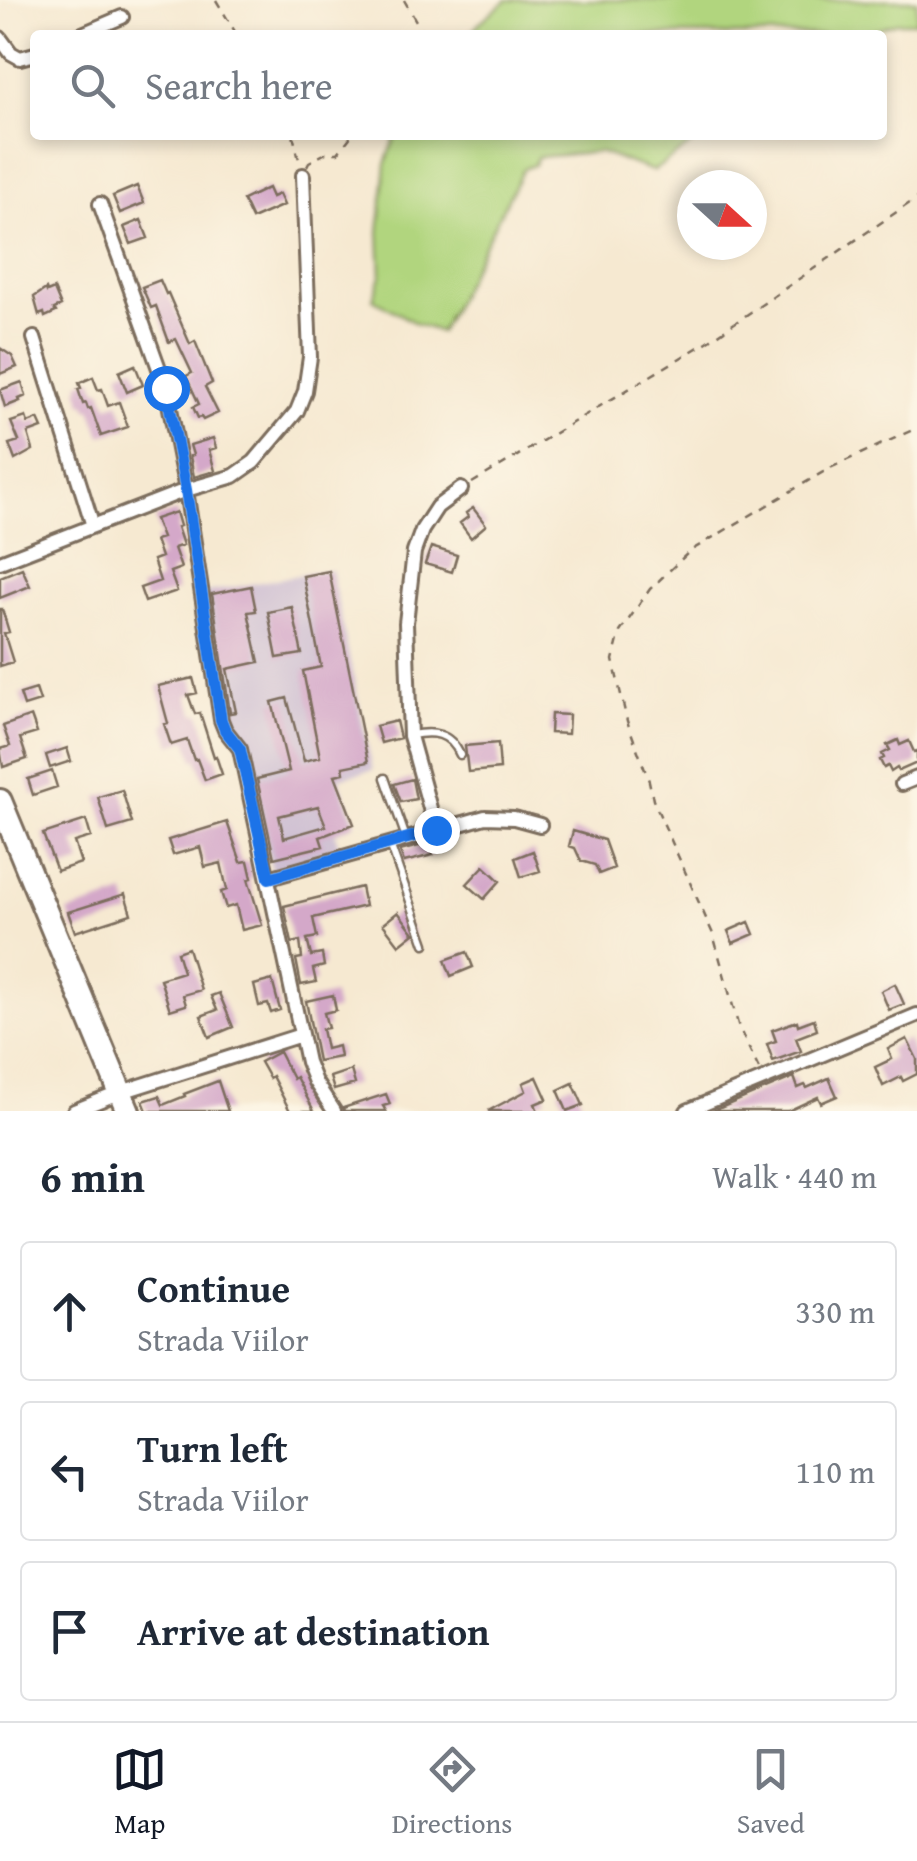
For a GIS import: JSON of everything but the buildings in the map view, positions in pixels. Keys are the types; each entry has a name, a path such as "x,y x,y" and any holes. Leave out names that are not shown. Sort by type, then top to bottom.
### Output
{"highway":[{"path":"0,802 125,1102"}],"street":[{"path":"92,30 122,17"},
{"path":"0,38 11,54 20,58 30,55"},
{"path":"0,562 186,490 234,476 254,462 297,411 310,356 303,176"},
{"path":"100,204 166,388 186,490 221,720 240,749 306,1062 334,1111"},
{"path":"34,338 93,526"},
{"path":"436,830 410,736 406,623 414,552 422,530 437,507 461,490"},
{"path":"902,784 917,778"},
{"path":"269,878 484,817 501,816 540,825"},
{"path":"687,1111 917,1015"},
{"path":"74,1111 125,1102 300,1035"}],"lane":[{"path":"410,736 435,732 448,737 460,755"},
{"path":"386,778 406,838"},
{"path":"390,843 425,944"}],"path":[{"path":"216,0 233,30"},
{"path":"404,0 421,30"},
{"path":"294,140 303,176"},
{"path":"303,176 309,162 326,154 338,154 348,140"},
{"path":"461,490 707,342 917,198"},
{"path":"764,1080 740,1028 714,934 653,800 627,721 613,660 616,646 620,632 650,589 690,552 830,468 917,428"}],"shaded area":[{"path":"331,569 373,770 339,778 356,824 335,833 341,854 272,872 242,741 225,720 202,593"}],"green space":[{"path":"507,0 917,0 917,22 897,22 874,30 473,30"},
{"path":"394,140 698,140 653,171 599,152 537,157 534,165 523,169 440,332 373,299 381,276 379,232 386,164"}],"route":[{"path":"166,388 186,490 221,720 240,749 269,878 436,830"}]}
